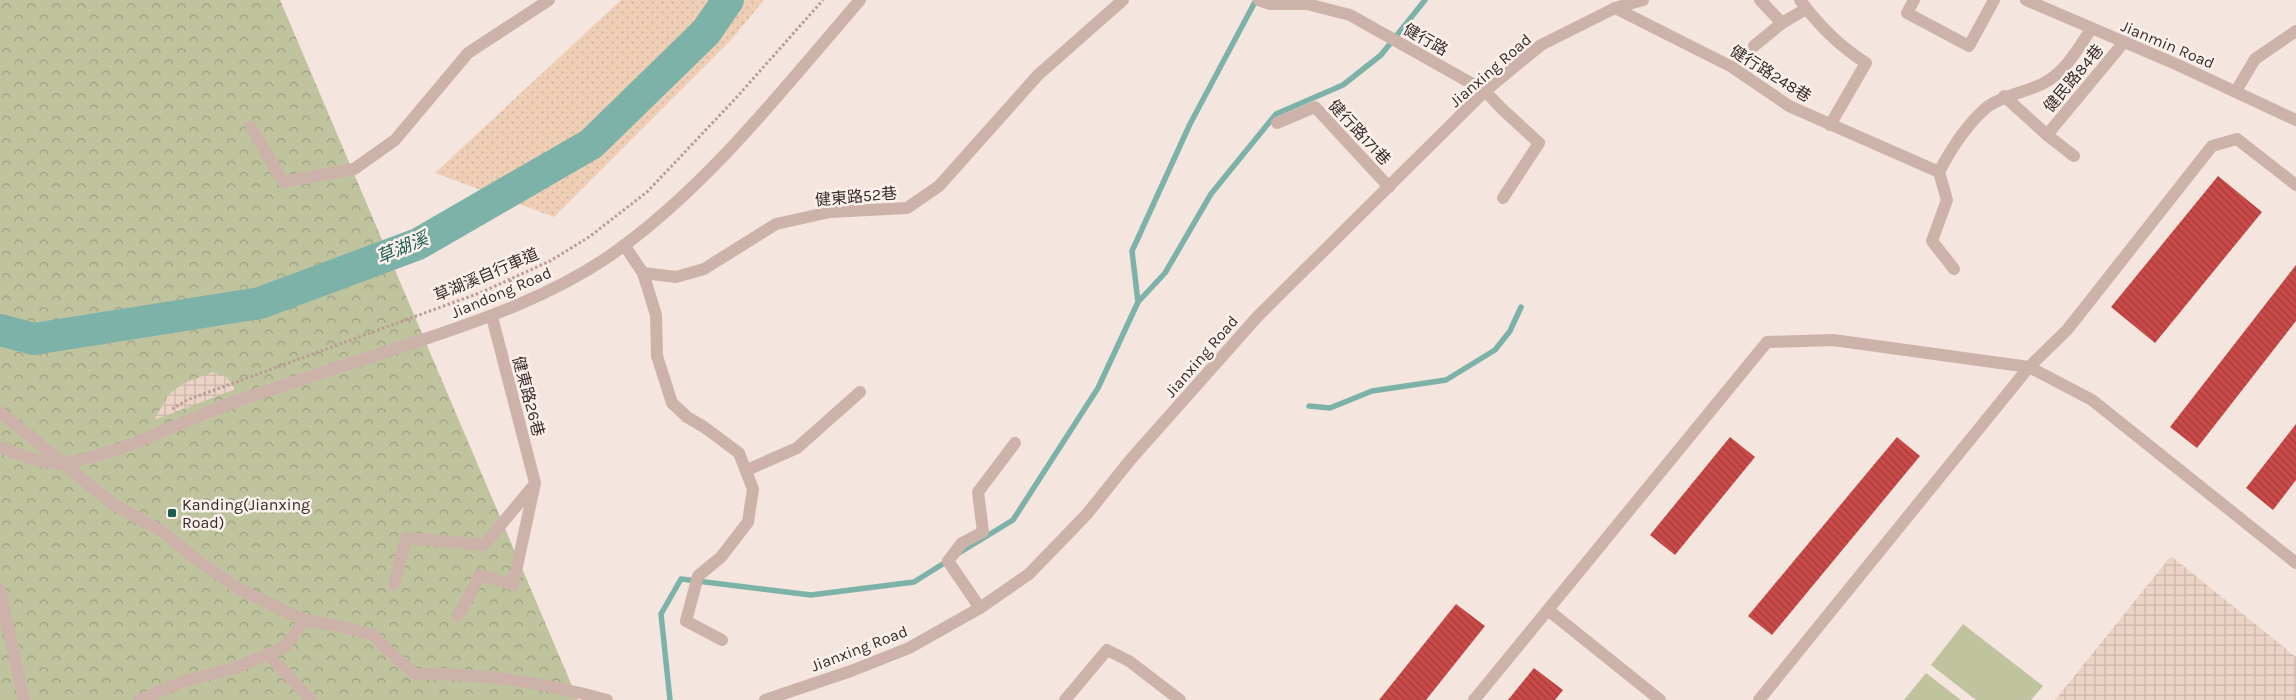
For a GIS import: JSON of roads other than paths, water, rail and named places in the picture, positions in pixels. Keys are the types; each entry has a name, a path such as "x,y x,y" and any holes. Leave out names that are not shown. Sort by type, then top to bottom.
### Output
{"street":[{"path":"251,128 284,182 354,169 395,140 468,53 549,0"},
{"name":"Jiandong Road","path":"62,463 119,449 224,406 492,317 564,283 624,245 684,193 751,126 860,0"},
{"name":"健東路52巷","path":"643,273 676,276 704,270 776,224 830,212 907,208 939,186 1038,75 1123,0"},
{"path":"1259,0 1270,4 1307,4 1350,15"},
{"path":"1336,0 1350,15"},
{"name":"Jianxing Road","path":"765,700 901,652 980,608 1029,574 1056,547 1258,316 1485,91 1541,45 1615,8 1643,0"},
{"path":"1760,0 1782,23"},
{"path":"1914,0 1908,13 1969,46 1994,0"},
{"name":"Jianmin Road","path":"2026,0 2236,91 2296,120"},
{"path":"1754,46 1803,4 1821,28 1844,49 1866,63 1830,125"},
{"name":"健行路248巷","path":"1615,8 1732,67 1789,106 1939,172"},
{"name":"健行路","path":"1350,15 1485,91 1539,143 1503,198"},
{"path":"1954,269 1932,241 1948,200 1939,172 1953,146 1986,108 2004,96 2044,83 2072,60 2091,29"},
{"path":"2236,91 2255,59 2296,31"},
{"name":"健民路84巷","path":"2047,135 2124,42"},
{"path":"2004,96 2047,135 2074,156"},
{"name":"健行路171巷","path":"1277,123 1315,107 1389,187"},
{"path":"1759,700 2029,368 2067,330 2212,146 2237,139 2296,185"},
{"path":"624,245 643,273 656,315 657,356 672,403 687,417 739,453 753,489 748,522 721,557 698,576 686,621 722,640"},
{"name":"健東路26巷","path":"458,616 480,574 513,585 535,483 492,317"},
{"path":"1474,700 1766,342 1833,340 2029,368 2092,400 2296,563"},
{"path":"747,470 797,448 860,392"},
{"path":"0,412 113,504 163,532 193,557 237,588 304,620 374,635 385,648 415,674 450,674 568,689 607,700"},
{"path":"980,608 948,561 962,543 983,532 978,492 1015,443"},
{"path":"0,447 35,460 62,463"},
{"path":"394,584 406,538 484,545 535,483"},
{"path":"0,590 24,700"},
{"path":"1548,610 1660,700"},
{"path":"139,700 184,682 235,668 286,646 304,620"},
{"path":"1065,700 1107,650 1129,660 1180,700"},
{"path":"268,654 311,700"}],"waterway":[{"name":"草湖溪","path":"0,330 34,339 260,303 418,244 591,144 706,32 728,0"},
{"path":"959,553 1013,520 1098,388 1138,302 1132,251 1190,124 1256,0"},
{"path":"1138,302 1165,273 1211,194 1276,114 1343,85 1381,55 1425,0"},
{"path":"1309,406 1330,408 1372,391 1446,380 1495,350 1510,331 1521,307"},
{"path":"670,700 661,614 681,579 811,595 914,582 949,560"}],"place":[{"name":"Kanding(Jianxing Road)","path":"172,513"}]}
